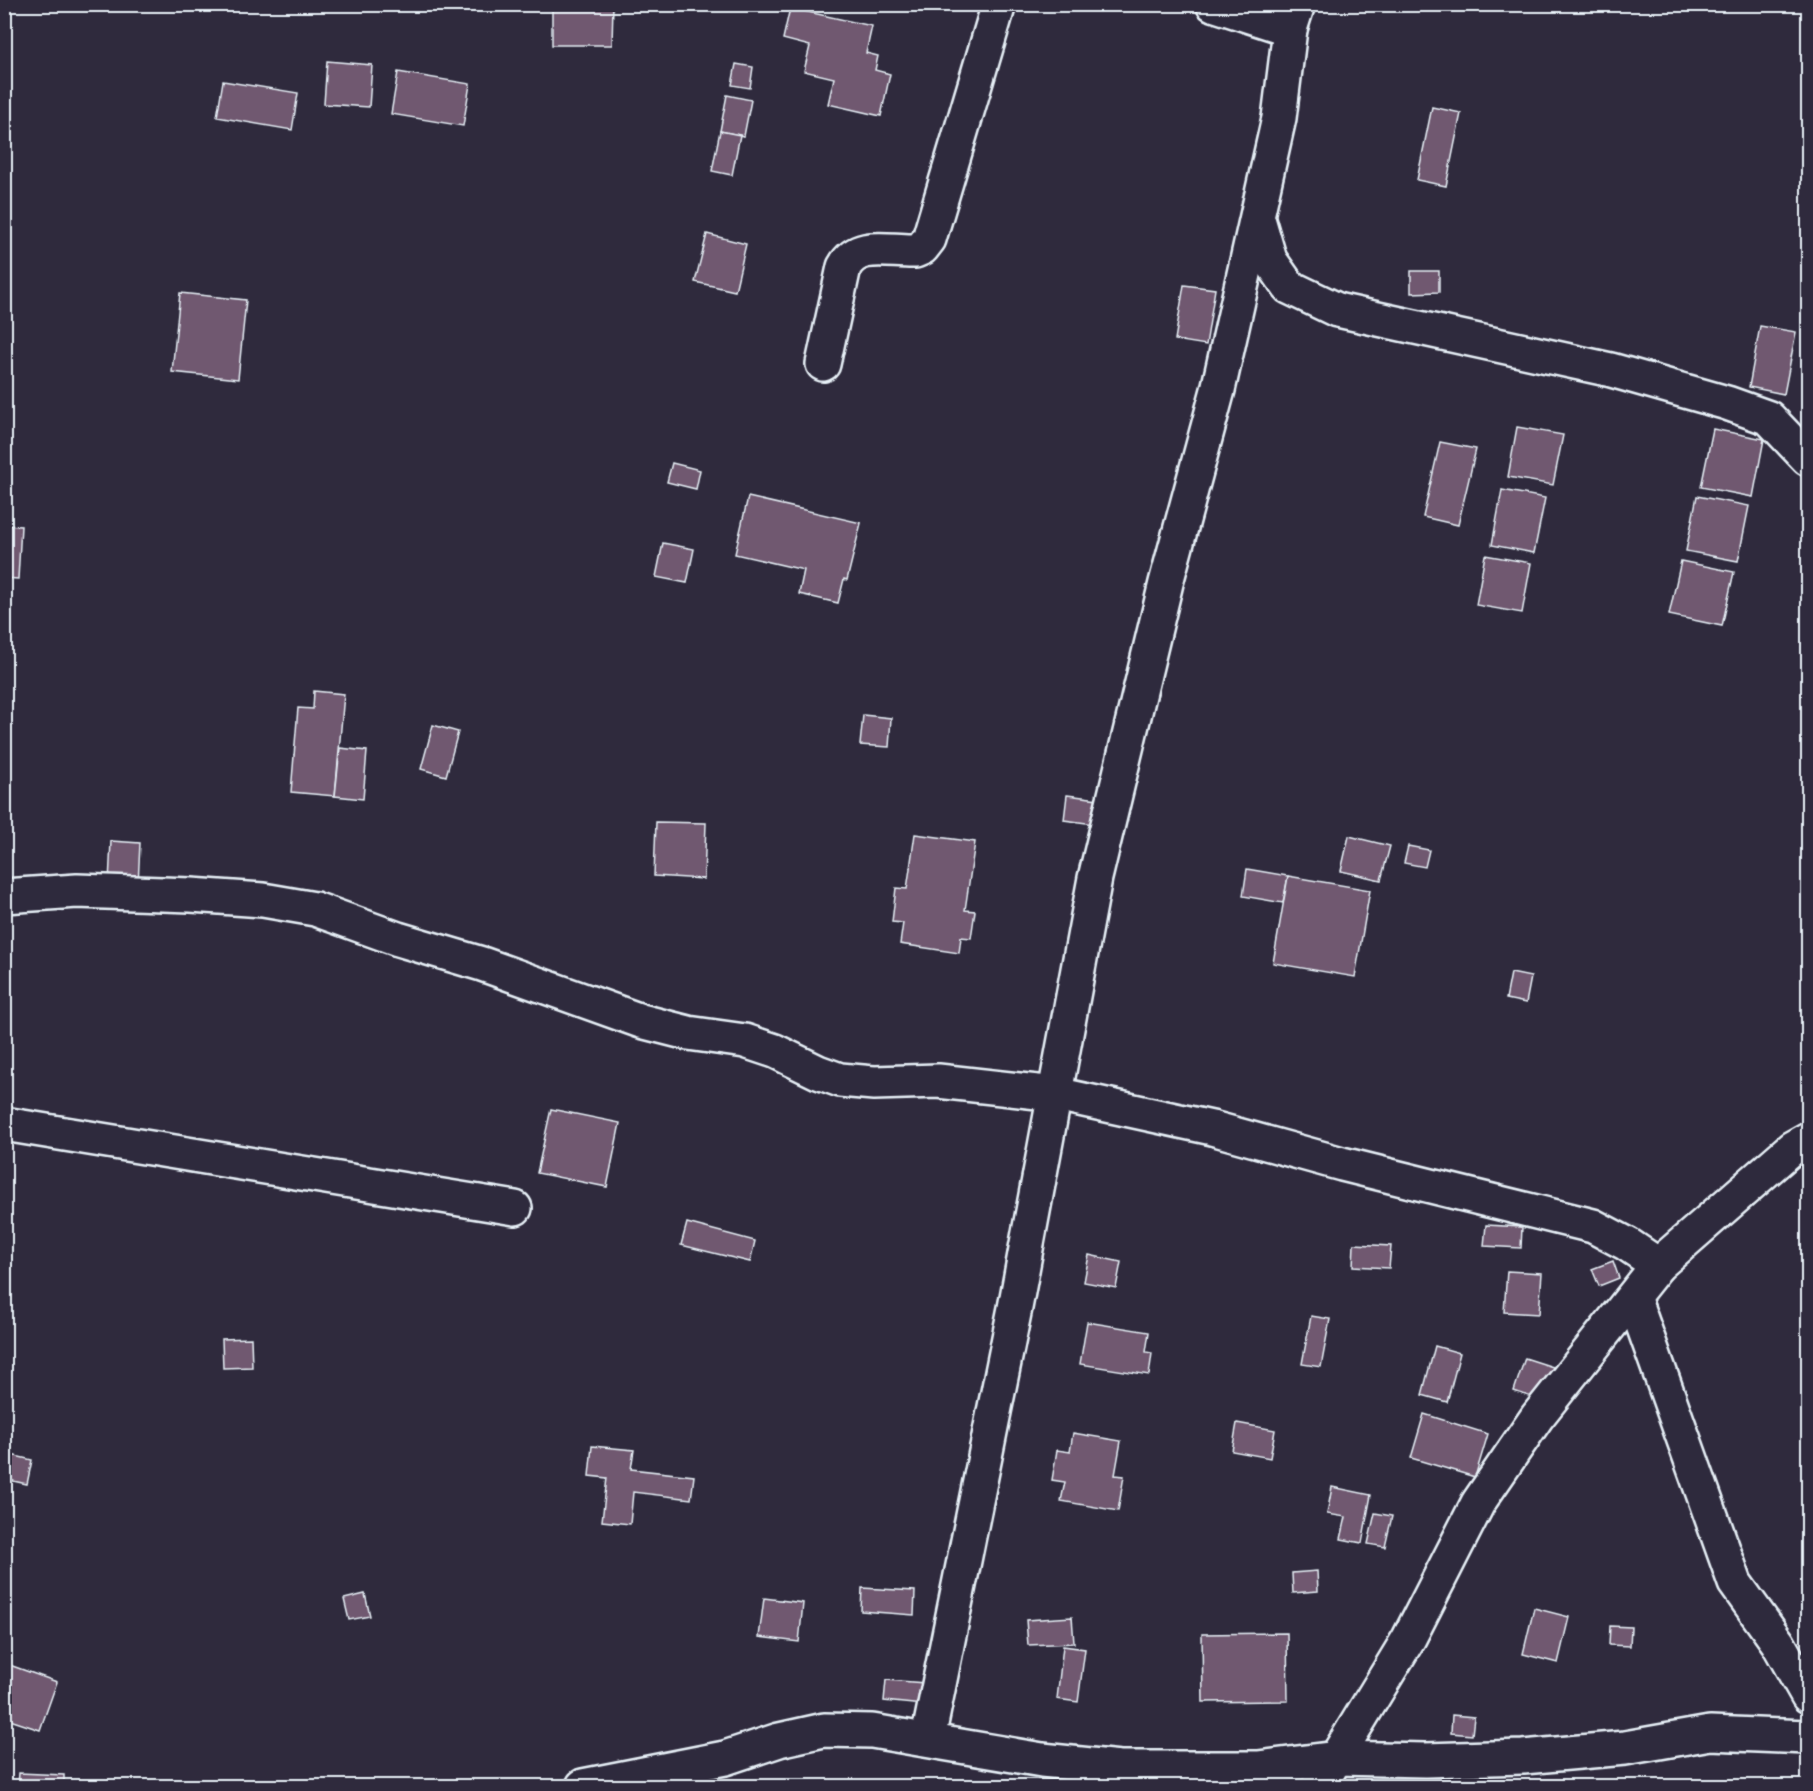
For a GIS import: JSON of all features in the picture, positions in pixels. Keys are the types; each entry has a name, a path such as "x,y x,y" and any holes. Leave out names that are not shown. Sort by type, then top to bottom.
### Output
{"street":[{"path":"823,364 844,267 850,256 864,250 915,251 922,248 929,239 999,4"},
{"path":"928,1739 1056,1094 1068,1013 1095,878 1166,583 1218,390 1279,118 1294,17 1213,4"},
{"path":"1257,218 1270,260 1288,287 1337,310 1611,370 1727,403 1768,418 1809,459"},
{"path":"4,896 77,891 263,900 315,909 482,964 641,1021 688,1033 745,1041 775,1051 840,1080 874,1083 938,1081 1056,1094 1212,1128 1342,1164 1593,1226 1658,1264"},
{"path":"4,1124 514,1208"},
{"path":"1319,1786 1409,1638 1478,1503 1537,1417 1658,1264 1792,1148 1809,1139"},
{"path":"1633,1297 1735,1583 1778,1643 1809,1696"},
{"path":"583,1786 725,1758 779,1740 824,1731 872,1731 1042,1760 1120,1768 1258,1768 1338,1758 1425,1760 1523,1757 1625,1748 1710,1733 1809,1737"}],"building":[{"path":"552,4 613,4 612,45 552,45"},
{"path":"790,8 872,26 866,53 878,56 875,70 890,74 881,116 828,104 834,78 804,71 810,46 783,39"},
{"path":"327,61 372,65 369,107 324,104"},
{"path":"736,64 753,67 750,88 732,85"},
{"path":"398,72 470,84 463,126 391,114"},
{"path":"223,81 298,93 292,130 217,117"},
{"path":"727,95 751,100 744,136 720,131"},
{"path":"1432,107 1461,113 1446,186 1417,180"},
{"path":"720,131 740,135 732,175 712,171"},
{"path":"707,234 746,244 735,291 695,282"},
{"path":"1411,271 1439,271 1439,292 1411,293"},
{"path":"1184,285 1215,289 1206,345 1175,340"},
{"path":"180,293 246,300 238,379 172,372"},
{"path":"1760,326 1796,332 1784,394 1749,387"},
{"path":"1517,427 1563,435 1553,485 1508,477"},
{"path":"1713,429 1764,439 1753,497 1701,487"},
{"path":"1440,442 1476,449 1458,525 1423,517"},
{"path":"672,463 700,470 696,489 667,482"},
{"path":"1502,490 1545,498 1534,553 1492,545"},
{"path":"1697,496 1749,506 1738,561 1686,551"},
{"path":"748,497 861,523 847,580 844,579 838,603 799,594 804,570 735,554"},
{"path":"4,525 21,526 18,579 4,578"},
{"path":"663,543 694,549 687,583 656,577"},
{"path":"1485,555 1531,563 1522,613 1476,605"},
{"path":"1681,561 1734,572 1722,626 1669,615"},
{"path":"314,691 344,694 335,796 291,792 298,708 313,709"},
{"path":"863,715 891,718 889,747 860,745"},
{"path":"433,725 458,732 446,776 421,769"},
{"path":"340,748 367,751 363,799 335,796"},
{"path":"1067,795 1098,799 1094,824 1064,820"},
{"path":"656,822 706,823 704,879 654,876"},
{"path":"915,834 975,842 965,910 975,911 971,938 961,937 959,953 900,944 903,923 892,922 896,888 907,889"},
{"path":"1349,836 1390,846 1381,880 1341,871"},
{"path":"111,841 140,843 138,885 109,883"},
{"path":"1408,846 1429,850 1425,867 1404,863"},
{"path":"1247,869 1288,876 1283,903 1243,896"},
{"path":"1288,876 1370,890 1355,977 1273,963"},
{"path":"1511,973 1531,977 1526,1003 1506,999"},
{"path":"551,1109 620,1123 607,1187 537,1173"},
{"path":"687,1223 755,1241 750,1262 681,1245"},
{"path":"1486,1225 1522,1227 1521,1248 1484,1246"},
{"path":"1354,1244 1391,1246 1389,1268 1353,1266"},
{"path":"1089,1255 1121,1262 1116,1288 1084,1282"},
{"path":"1613,1261 1619,1278 1599,1286 1592,1269"},
{"path":"1507,1271 1542,1273 1539,1314 1504,1312"},
{"path":"1311,1316 1330,1319 1321,1367 1302,1364"},
{"path":"1087,1322 1149,1332 1146,1352 1152,1353 1149,1375 1080,1364"},
{"path":"251,1338 252,1367 223,1368 222,1339"},
{"path":"1435,1346 1460,1353 1447,1402 1422,1395"},
{"path":"1525,1358 1553,1367 1543,1401 1514,1391"},
{"path":"1424,1414 1488,1434 1475,1477 1411,1458"},
{"path":"1237,1423 1275,1430 1270,1458 1232,1451"},
{"path":"1073,1433 1121,1441 1115,1475 1124,1476 1118,1511 1061,1501 1065,1482 1052,1480 1057,1450 1070,1452"},
{"path":"592,1446 634,1450 631,1469 694,1476 691,1499 633,1492 630,1524 602,1521 607,1478 589,1476"},
{"path":"7,1454 32,1460 27,1484 4,1479"},
{"path":"1332,1487 1371,1495 1362,1543 1341,1539 1346,1517 1327,1514"},
{"path":"1375,1513 1392,1516 1385,1547 1368,1544"},
{"path":"1317,1571 1318,1591 1293,1593 1292,1573"},
{"path":"862,1588 915,1591 914,1615 861,1611"},
{"path":"365,1594 370,1616 349,1620 344,1599"},
{"path":"764,1598 803,1603 799,1642 759,1637"},
{"path":"1534,1608 1569,1617 1558,1663 1523,1654"},
{"path":"1072,1617 1074,1643 1028,1645 1026,1620"},
{"path":"1610,1626 1631,1627 1630,1646 1609,1645"},
{"path":"1287,1633 1288,1701 1203,1702 1202,1634"},
{"path":"1063,1646 1085,1649 1078,1702 1057,1699"},
{"path":"4,1663 57,1682 40,1730 4,1718"},
{"path":"886,1680 925,1683 923,1705 884,1701"},
{"path":"1452,1715 1474,1717 1472,1735 1451,1733"},
{"path":"19,1773 64,1775 64,1786 18,1786"}]}
